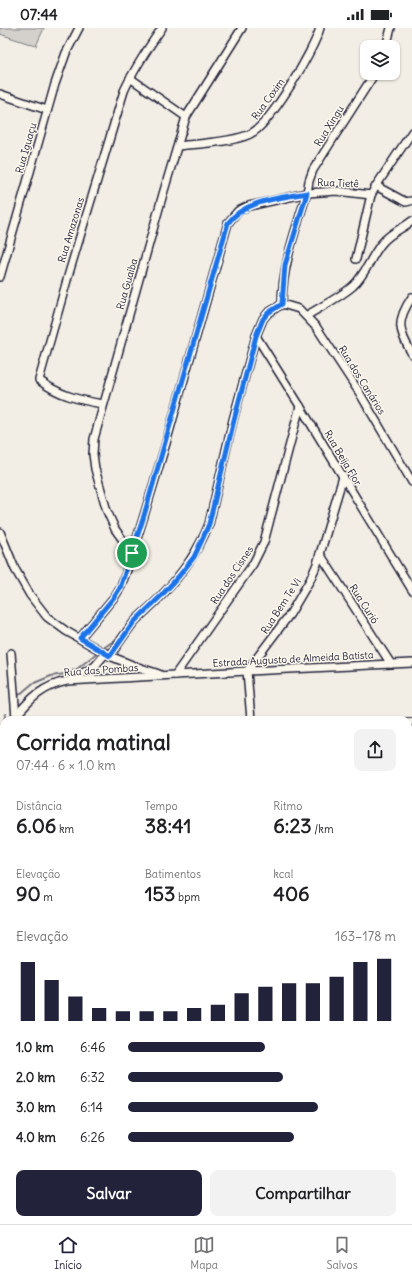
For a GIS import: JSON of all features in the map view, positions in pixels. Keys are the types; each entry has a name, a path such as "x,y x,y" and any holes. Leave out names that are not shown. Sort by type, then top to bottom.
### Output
{"street":[{"name":"Rua Iguaçu","path":"0,277 47,110 66,53 79,28"},
{"name":"Rua Amazonas","path":"103,404 63,395 49,388 39,380 124,91 130,78 162,28"},
{"name":"Rua Guaíba","path":"132,553 119,536 111,521 95,469 93,454 94,439 186,117 242,28"},
{"name":"Rua Coxim","path":"178,146 241,138 254,132 262,125 290,86 313,45 320,28"},
{"path":"388,40 391,28"},
{"path":"130,78 186,117"},
{"name":"Rua Xingu","path":"282,304 285,265 313,170 371,80"},
{"path":"0,94 47,110"},
{"path":"356,259 371,195 412,132"},
{"path":"376,186 406,202 410,201"},
{"name":"Rua Tietê","path":"80,638 120,588 163,451 228,223 238,212 249,206 307,193 337,191 371,195"},
{"path":"306,316 343,294 354,285 384,241 393,232 412,221"},
{"path":"412,297 404,308 401,317 401,330 404,341 412,354"},
{"path":"67,681 95,666 134,622 161,596 194,557 206,533 256,336 263,319 268,313 282,304"},
{"name":"Rua dos Canários","path":"282,304 299,309 317,328 340,361 412,482"},
{"name":"Rua Beija Flor","path":"256,336 412,590"},
{"name":"Rua dos Cisnes","path":"175,675 253,564 261,550 277,496 300,406"},
{"name":"Rua Bem Te Vi","path":"247,671 300,598 317,564 343,477"},
{"path":"0,532 15,569 30,595 41,610 54,623 107,654 163,676"},
{"name":"Rua Curió","path":"320,554 391,664"},
{"name":"Rua das Pombas","path":"11,654 16,716"},
{"name":"Estrada Augusto de Almeida Batista","path":"175,675 412,663"},
{"path":"247,671 251,716"},
{"name":"Rua das Pombas","path":"18,716 37,694 48,686 67,681 175,675"}],"shaded area":[{"path":"0,28 44,28 36,46 0,34"}],"waterway":[{"path":"102,649 118,638"},
{"path":"19,695 32,684 51,676 65,674 77,669 98,652"}],"route":[{"path":"307,193 285,265 282,304 272,309 263,319 256,336 206,533 194,557 161,596 134,622 110,656 80,638 120,588 132,553 166,443 228,223 233,216 249,206 307,193"}]}
